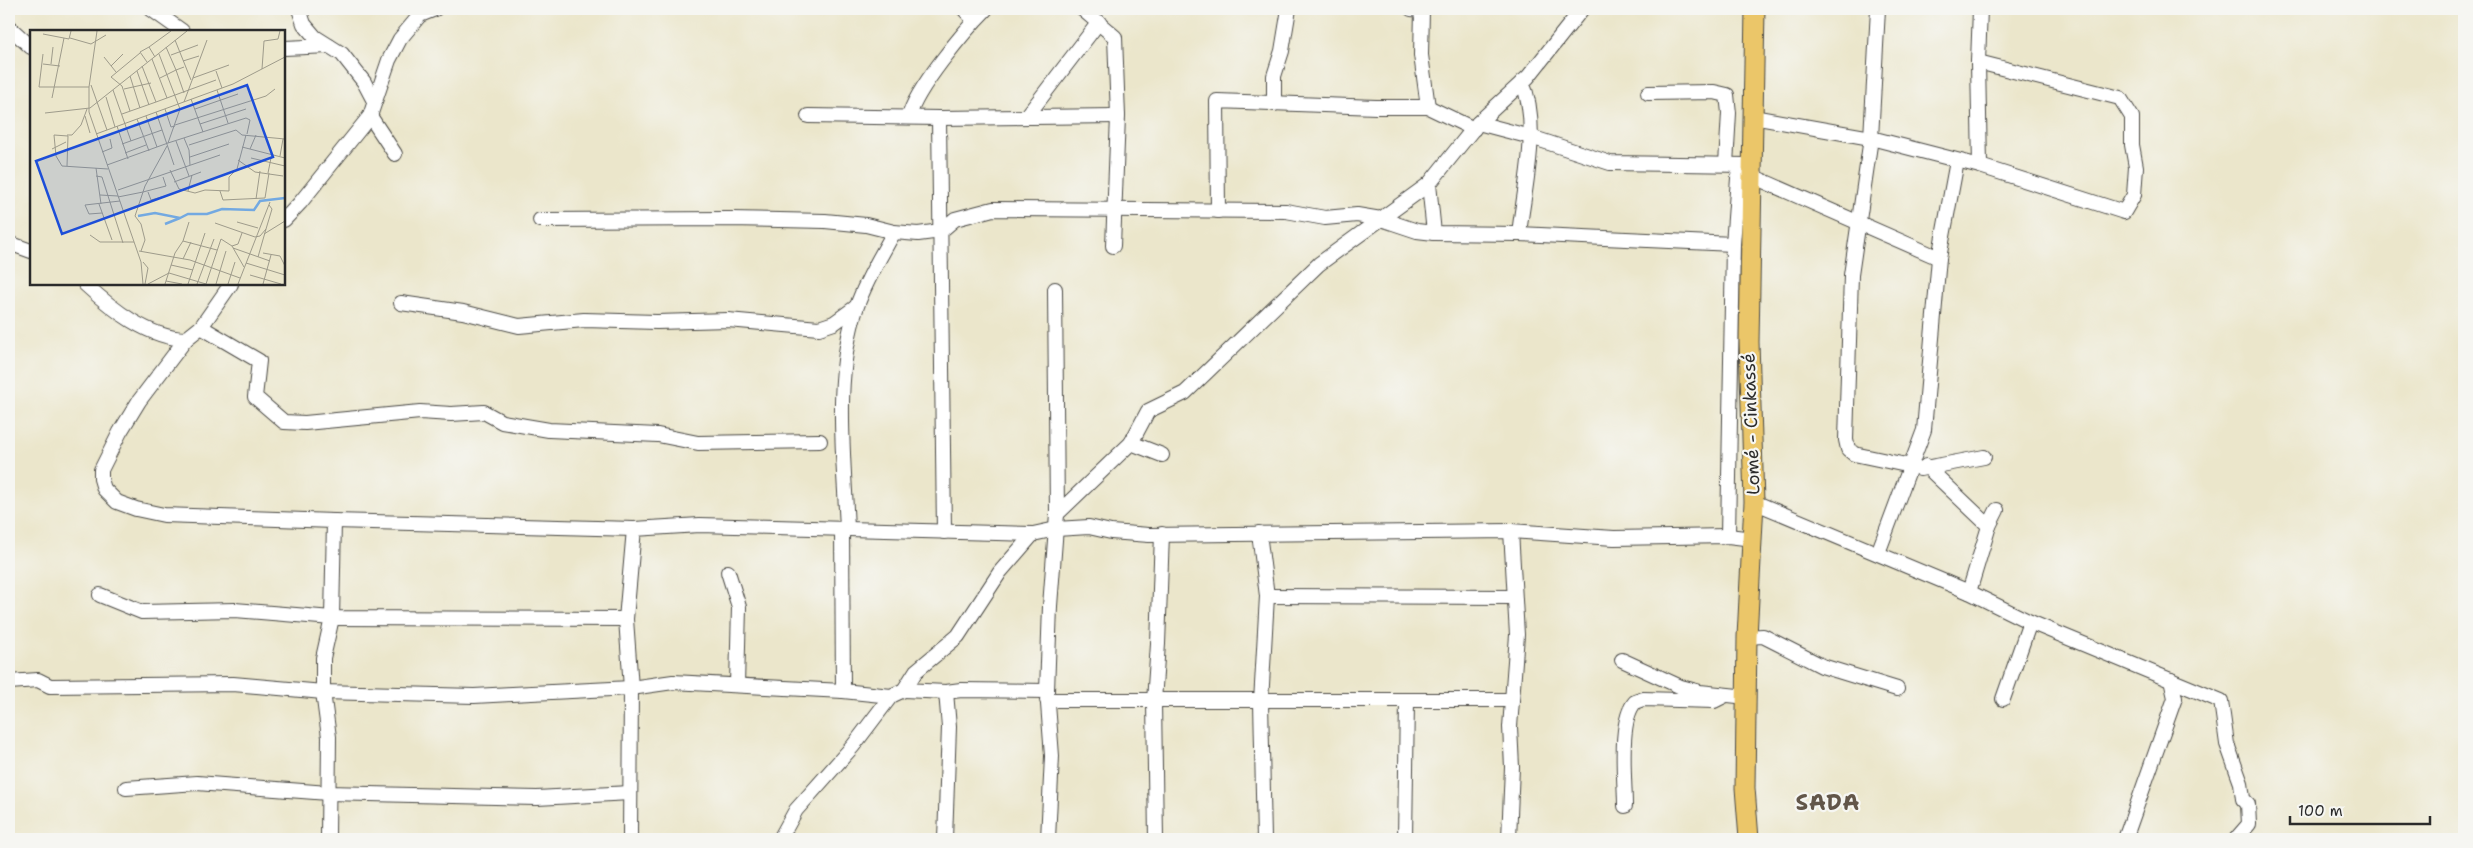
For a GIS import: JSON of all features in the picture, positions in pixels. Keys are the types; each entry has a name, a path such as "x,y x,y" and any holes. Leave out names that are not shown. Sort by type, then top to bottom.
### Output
{"highway":[{"name":"Lomé - Cinkassé","path":"1749,839 1745,788 1747,637 1754,502 1742,168 1753,117 1755,9"}],"street":[{"path":"151,9 181,30"},
{"path":"299,9 304,24 315,37 342,54 364,82 374,101"},
{"path":"285,217 300,203 370,116 388,60 400,39 420,14 435,9"},
{"path":"964,9 974,20"},
{"path":"909,117 916,96 974,20 986,9"},
{"path":"1082,9 1115,37 1118,116 1113,246"},
{"path":"1274,104 1274,76 1282,51 1289,9"},
{"path":"1411,9 1422,10 1421,55 1428,107"},
{"path":"1057,514 1131,443 1148,410 1185,393 1319,264 1429,184 1476,126 1522,82 1582,9"},
{"path":"1878,9 1871,138 1866,186 1858,221 1851,275 1846,440 1848,449 1854,454 1909,470 1984,457"},
{"path":"1980,9 1978,62 1980,166"},
{"path":"1027,116 1099,22"},
{"path":"9,27 30,45"},
{"path":"285,48 329,46"},
{"path":"1753,117 1871,138 1980,166 2124,212 2134,195 2136,167 2132,145 2132,117 2120,98 1978,62"},
{"path":"1518,234 1530,137 1529,98 1522,82"},
{"path":"1648,93 1714,92 1727,95 1729,113 1742,168 1733,244 1728,536"},
{"path":"1218,211 1217,101 1428,107 1476,126 1530,137 1610,163 1742,168 1939,258"},
{"path":"370,116 395,154"},
{"path":"808,116 939,118 1118,116"},
{"path":"939,118 944,532"},
{"path":"1878,553 1924,430 1939,258 1957,161"},
{"path":"1429,184 1434,233"},
{"path":"540,220 730,219 825,221 866,225 894,232 918,234 941,231 955,219 993,209 1286,211 1320,218 1356,215 1380,219 1406,229 1434,233 1518,234 1733,244"},
{"path":"842,691 844,529 842,382 856,307 871,272 894,232"},
{"path":"9,243 30,251"},
{"path":"230,285 201,327 186,339 139,401 120,432 101,470 104,489 116,502 136,509 164,515 634,529 700,525 1033,534 1056,529 1089,527 1111,532 1162,534 1511,531 1614,538 1728,536 1753,539"},
{"path":"93,286 122,315 170,339 186,339"},
{"path":"1048,839 1052,756 1047,696 1057,514 1055,290"},
{"path":"401,303 463,312 519,326 584,320 657,322 728,320 819,328 834,323 856,307"},
{"path":"201,327 259,361 255,397 284,422 305,423 420,412 451,414 484,412 502,422 549,430 658,435 698,443 820,441"},
{"path":"1731,332 1749,342"},
{"path":"1131,443 1162,455"},
{"path":"1926,466 1989,526"},
{"path":"1754,502 1969,592 2030,622 2221,701 2227,744 2241,783 2243,799 2248,804 2249,824 2236,839"},
{"path":"1969,592 1989,526 1997,510"},
{"path":"328,839 330,737 323,692 323,658 332,618 334,521"},
{"path":"630,839 631,688 626,619 634,529"},
{"path":"1509,839 1512,774 1512,700 1517,635 1511,531"},
{"path":"1259,533 1268,596 1261,702 1264,839"},
{"path":"904,690 916,671 958,636 1000,572 1033,534"},
{"path":"1156,839 1154,701 1162,534"},
{"path":"728,572 739,607 737,685"},
{"path":"100,595 142,612 235,610 332,618 626,619"},
{"path":"1268,596 1514,596"},
{"path":"2003,699 2030,622"},
{"path":"1747,637 1763,636 1822,666 1897,690"},
{"path":"1622,660 1681,687 1747,697"},
{"path":"9,682 38,680 50,686 233,684 323,692 474,696 631,688 673,682 842,691 891,696"},
{"path":"2124,839 2175,698 2171,680"},
{"path":"780,839 796,810 853,746 891,696 904,690 946,692 961,690 1154,701 1512,700"},
{"path":"945,839 949,727 946,692"},
{"path":"1625,806 1624,734 1627,717 1635,702 1643,699 1714,701 1726,695"},
{"path":"1405,839 1407,701"},
{"path":"126,788 197,783 328,793 537,798 630,793"}],"district":[{"name":"SADA","path":"1828,802"}]}
